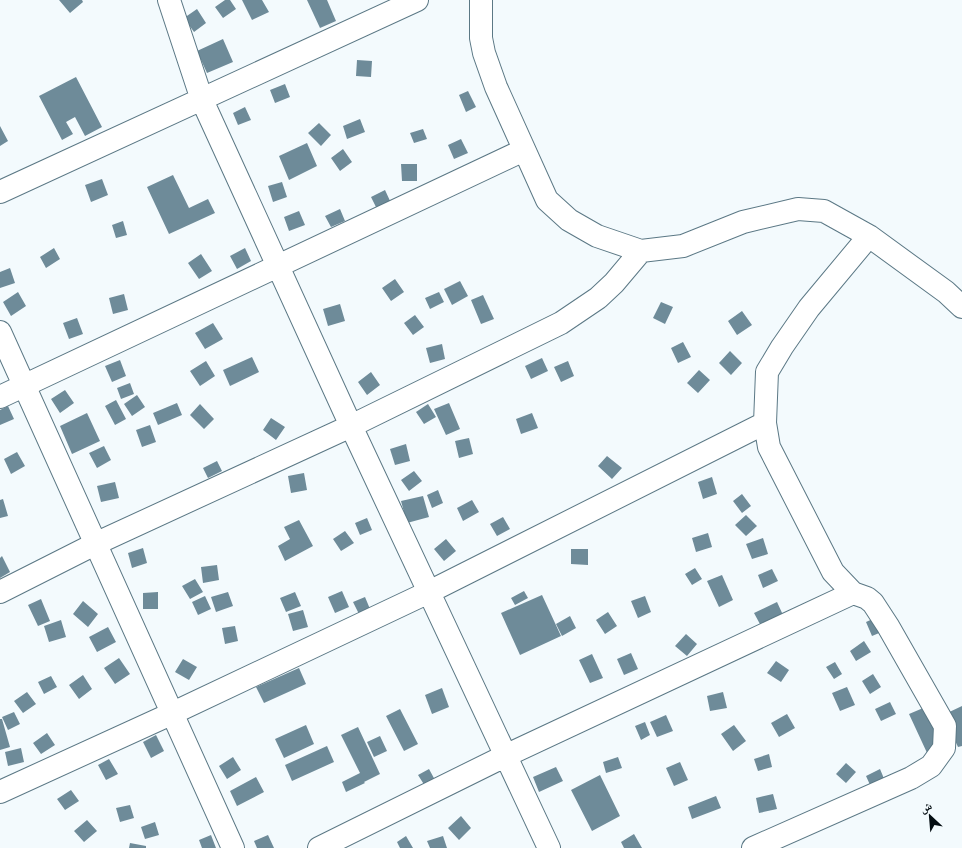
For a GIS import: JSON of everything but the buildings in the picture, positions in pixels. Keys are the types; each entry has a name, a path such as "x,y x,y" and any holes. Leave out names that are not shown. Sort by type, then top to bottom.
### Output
{"street":[{"path":"169,0 202,100 428,592 550,848"},
{"path":"0,192 417,0"},
{"path":"481,0 480,38 496,87 547,200 569,220 597,236 641,251 683,246 743,222 798,209 824,211 869,236 946,292 962,307"},
{"path":"0,397 524,150"},
{"path":"753,848 911,778 931,766 944,748 945,726 899,645 873,603 867,598 853,593 833,572 769,447 765,423 767,372 809,308 869,236"},
{"path":"0,592 95,544 351,426 561,323 598,298 614,283 641,251"},
{"path":"0,332 233,848"},
{"path":"0,792 173,713 428,592 765,423"},
{"path":"319,848 505,756 853,593"}]}
